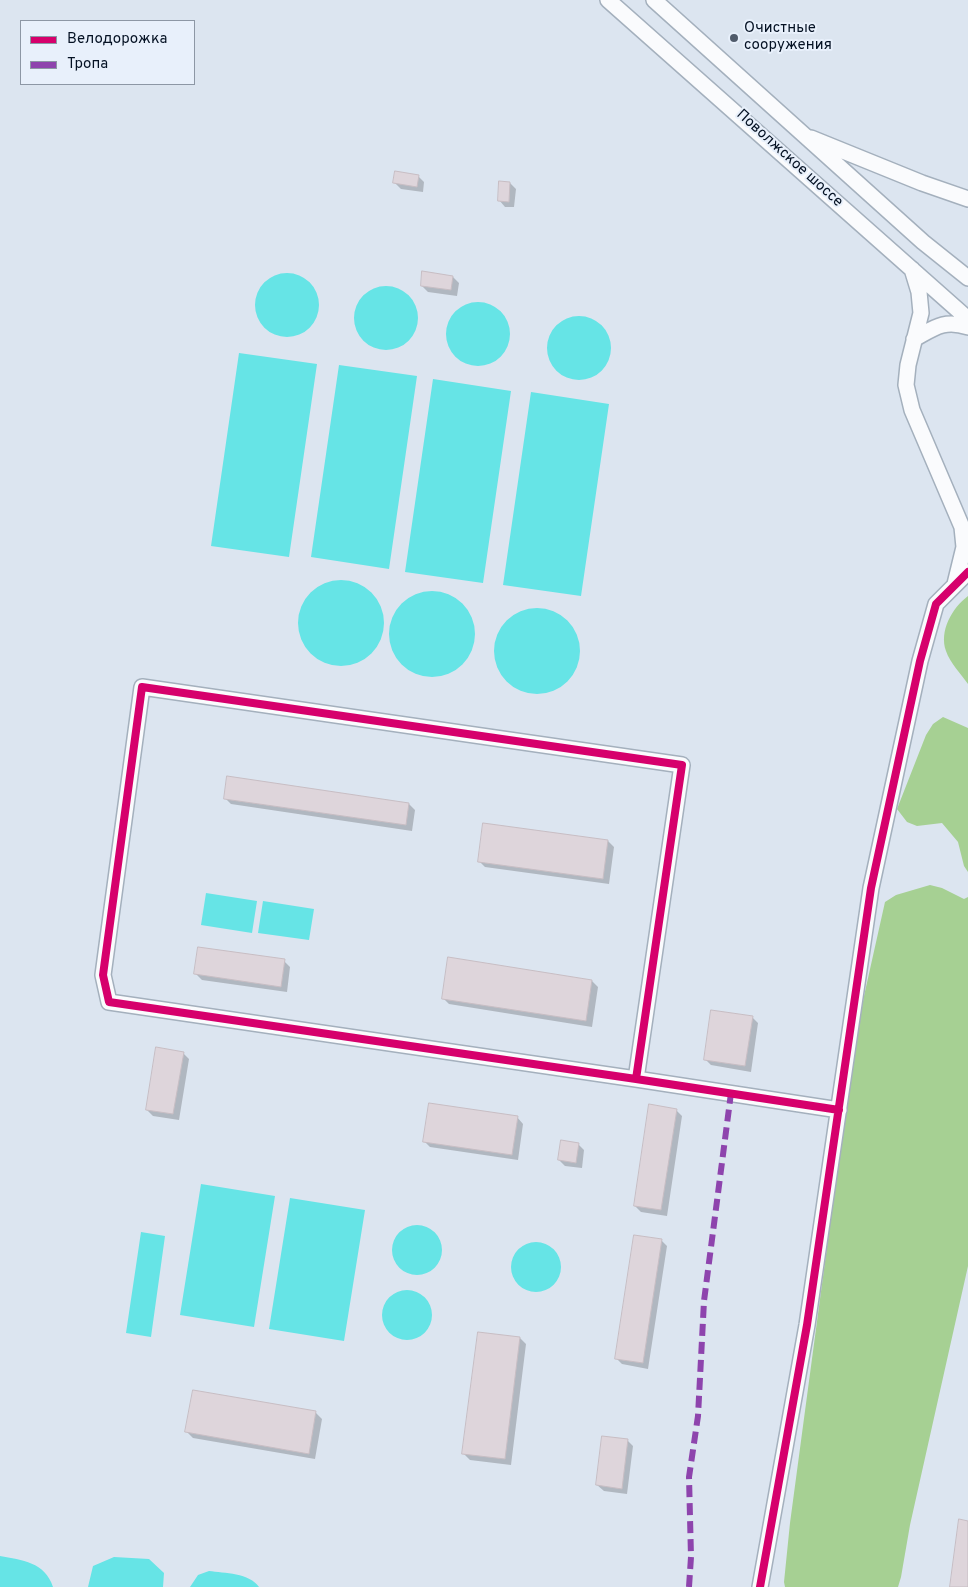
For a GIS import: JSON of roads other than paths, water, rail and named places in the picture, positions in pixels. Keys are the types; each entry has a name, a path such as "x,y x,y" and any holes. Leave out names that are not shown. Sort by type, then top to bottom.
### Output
{"street":[{"name":"Поволжское шоссе","path":"608,0 968,319"},
{"name":"Поволжское шоссе","path":"654,0 923,242 968,278"},
{"path":"802,134 922,183 968,199"},
{"path":"912,268 919,292 921,313 908,366 906,385 912,410 962,527 964,547 955,584"},
{"path":"914,339 937,326 954,322 968,327"},
{"path":"947,490 968,515"},
{"path":"760,1587 807,1325 871,888 918,670 936,604 968,572"},
{"path":"636,1079 682,765 142,687 104,975 109,1002 839,1110"}],"water":[{"path":"281,273 293,273 310,282 317,293 319,305 317,317 310,328 293,337 281,337 269,332 260,323 255,311 255,299 260,287 269,278"},
{"path":"380,286 392,286 409,295 416,306 418,318 416,330 409,341 392,350 380,350 368,345 359,336 354,324 354,312 359,300 368,291"},
{"path":"472,302 484,302 501,311 508,322 510,334 508,346 501,357 484,366 472,366 460,361 451,352 446,340 446,328 451,316 460,307"},
{"path":"573,316 585,316 602,325 609,336 611,348 609,360 602,371 585,380 573,380 561,375 552,366 547,354 547,342 552,330 561,321"},
{"path":"239,353 317,364 289,557 211,546"},
{"path":"339,365 417,376 389,569 311,557"},
{"path":"433,379 511,391 483,583 405,572"},
{"path":"531,392 609,404 581,596 503,585"},
{"path":"341,580 357,584 371,593 380,607 384,623 380,639 371,653 357,662 341,666 325,662 311,653 302,639 298,623 302,607 311,593 325,584"},
{"path":"432,591 456,598 468,610 475,634 468,658 456,670 432,677 408,670 396,658 389,634 396,610 408,598"},
{"path":"537,608 561,615 573,627 580,651 573,675 561,687 537,694 513,687 501,675 494,651 501,627 513,615"},
{"path":"206,893 257,901 252,933 201,925"},
{"path":"263,901 314,909 309,940 258,933"},
{"path":"201,1184 275,1196 254,1327 180,1315"},
{"path":"290,1198 365,1210 344,1341 269,1329"},
{"path":"412,1225 422,1225 435,1232 442,1245 442,1255 435,1268 422,1275 412,1275 403,1271 396,1264 392,1255 392,1245 396,1236 403,1229"},
{"path":"141,1232 165,1236 151,1337 126,1333"},
{"path":"531,1242 541,1242 554,1249 561,1262 561,1272 554,1285 541,1292 531,1292 522,1288 515,1281 511,1272 511,1262 515,1253 522,1246"},
{"path":"402,1290 412,1290 425,1297 432,1310 432,1320 425,1333 412,1340 402,1340 393,1336 386,1329 382,1320 382,1310 386,1301 393,1294"},
{"path":"0,1556 24,1561 39,1567 53,1587 0,1587"},
{"path":"114,1557 149,1559 164,1573 163,1587 88,1587 93,1566"},
{"path":"209,1571 243,1576 255,1582 259,1587 190,1587 198,1575"}],"place":[{"name":"Очистные сооружения","path":"734,38"}]}
